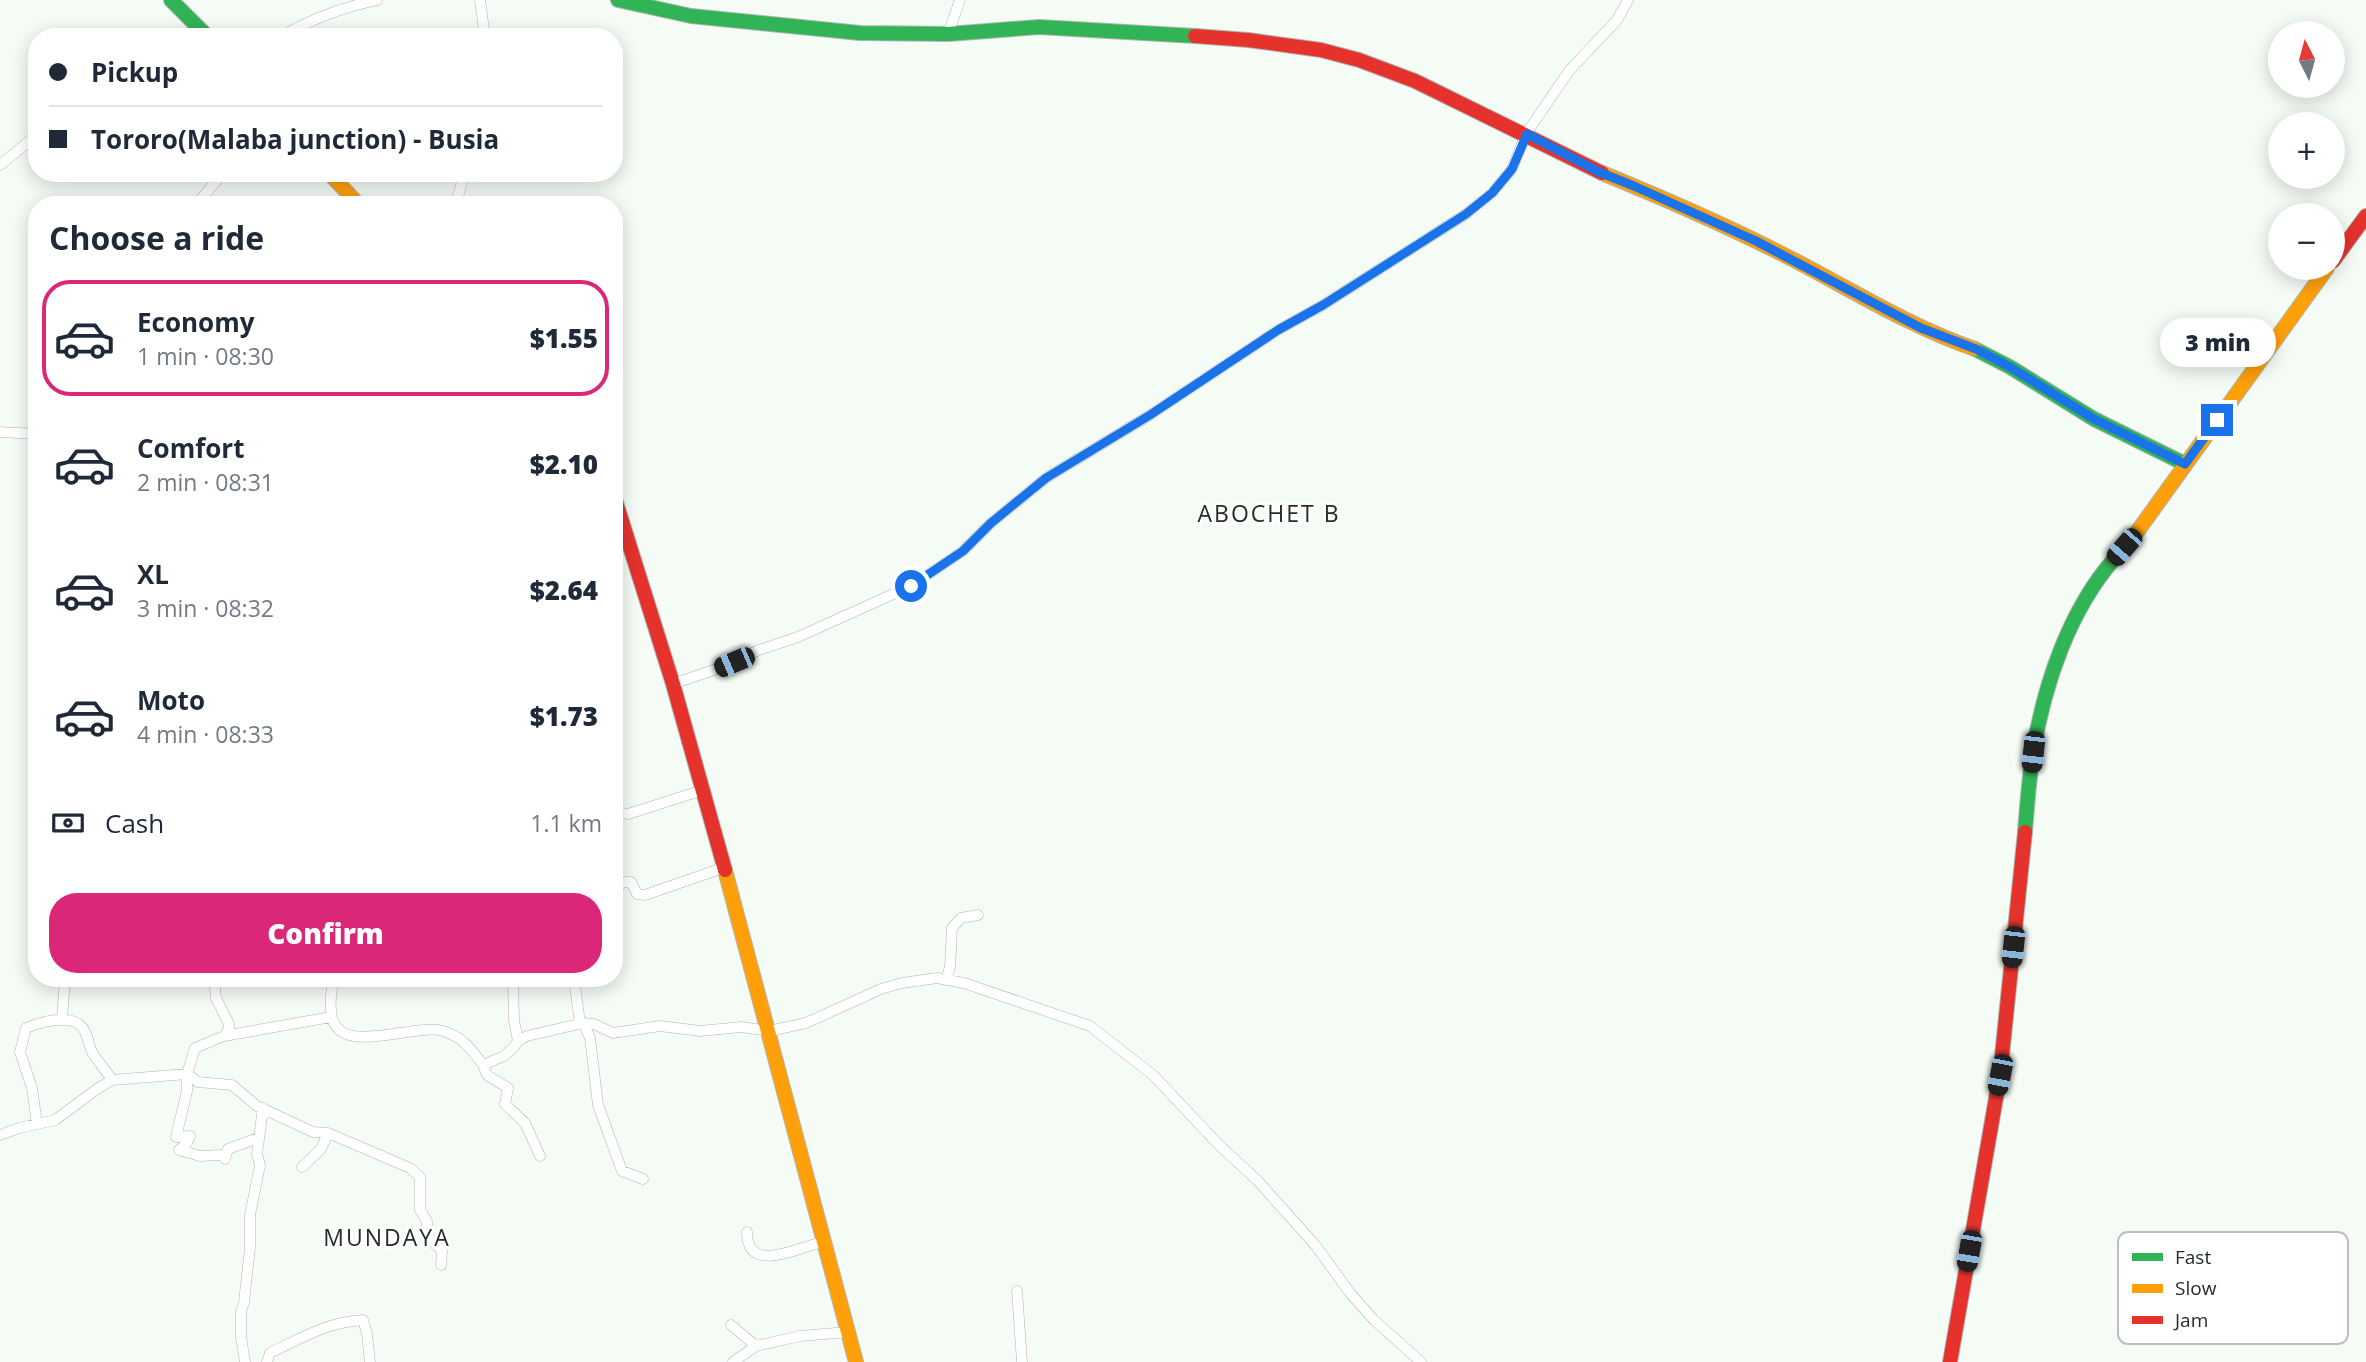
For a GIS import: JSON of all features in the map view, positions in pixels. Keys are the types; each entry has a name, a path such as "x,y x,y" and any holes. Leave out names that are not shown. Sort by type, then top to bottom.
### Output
{"main road":[{"path":"171,0 199,28"},
{"path":"618,0 691,16 860,33 948,34 1039,27 1083,28 1248,40 1321,50 1359,60 1415,81 1527,134 1599,172 1756,241 1921,328 1976,349 2094,419 2185,464"},
{"path":"337,182 351,196"},
{"path":"2345,245 2366,216"},
{"path":"1950,1362 2000,1075 2033,752 2051,679 2074,620 2099,576 2137,532 2319,280"},
{"path":"623,525 673,684 724,864 856,1362"}],"street":[{"path":"296,28 348,6 377,0"},
{"path":"480,0 484,28"},
{"path":"948,34 960,0"},
{"path":"673,684 719,668 759,649 818,629 911,586 963,551 1018,499 1046,478 1466,214 1492,193 1512,169 1527,134 1569,71 1617,20 1629,0"},
{"path":"0,166 28,143"},
{"path":"204,196 216,182"},
{"path":"0,432 28,434"},
{"path":"623,813 703,790"},
{"path":"623,882 631,882 637,894 645,895 718,870 724,864"},
{"path":"946,980 950,967 952,928 961,918 978,915"},
{"path":"517,1041 527,1036 582,1023 594,1024 613,1033 660,1026 701,1031 741,1027 769,1031 806,1023 881,989 937,978 964,983 1090,1026 1124,1051 1175,1097 1219,1145 1291,1215 1374,1320 1421,1362"},
{"path":"62,1020 64,987"},
{"path":"215,987 216,998 229,1024 224,1036"},
{"path":"333,987 331,1017 338,1031 357,1037 421,1029 440,1030 467,1044 487,1075 508,1088 505,1104 525,1122 540,1156"},
{"path":"483,1065 504,1056 517,1041 513,987"},
{"path":"575,987 582,1023 590,1038 598,1105 622,1171 643,1179"},
{"path":"258,1138 228,1149 225,1159 222,1155 200,1156 179,1150 190,1136 176,1137 187,1091 187,1074 195,1048 224,1036 331,1017"},
{"path":"37,1125 32,1088 22,1059 22,1039 26,1028 62,1020 82,1027 93,1054 112,1080"},
{"path":"0,1135 62,1117 112,1080 187,1074 198,1082 232,1085 244,1097 263,1108 313,1132 328,1133 401,1164 420,1177 420,1210 427,1221 427,1236 442,1251 441,1265"},
{"path":"246,1362 241,1337 241,1312 250,1248 250,1215 260,1165 257,1154 263,1108"},
{"path":"302,1167 321,1149 328,1133"},
{"path":"747,1232 747,1242 754,1252 766,1256 824,1242"},
{"path":"1017,1291 1022,1362"},
{"path":"267,1362 270,1353 325,1326 363,1320 370,1362"},
{"path":"731,1325 756,1346"},
{"path":"733,1362 756,1346 800,1336 848,1332"}],"traffic: fast":[{"path":"171,0 199,28"},
{"path":"618,0 691,16 860,33 948,34 1039,27 1195,36"},
{"path":"1975,349 2010,367 2094,419 2185,464"},
{"path":"2025,832 2033,753 2052,675 2084,601 2115,558"}],"traffic: slow":[{"path":"1602,173 1734,230 1912,323 1975,349"},
{"path":"337,182 351,196"},
{"path":"2115,558 2137,532 2318,280"},
{"path":"725,870 856,1362"}],"traffic: jam":[{"path":"1195,36 1321,50 1359,60 1415,81 1602,173"},
{"path":"2345,245 2366,216"},
{"path":"623,525 673,684 725,870"},
{"path":"1950,1362 2000,1075 2025,832"}],"district":[{"name":"ABOCHET B","path":"1269,514"},
{"name":"MUNDAYA","path":"387,1238"}],"route":[{"path":"911,586 963,551 1018,499 1046,478 1466,214 1492,193 1512,169 1527,134 1599,172 1756,241 1946,340 1976,349 2094,419 2185,464 2217,420"}]}
